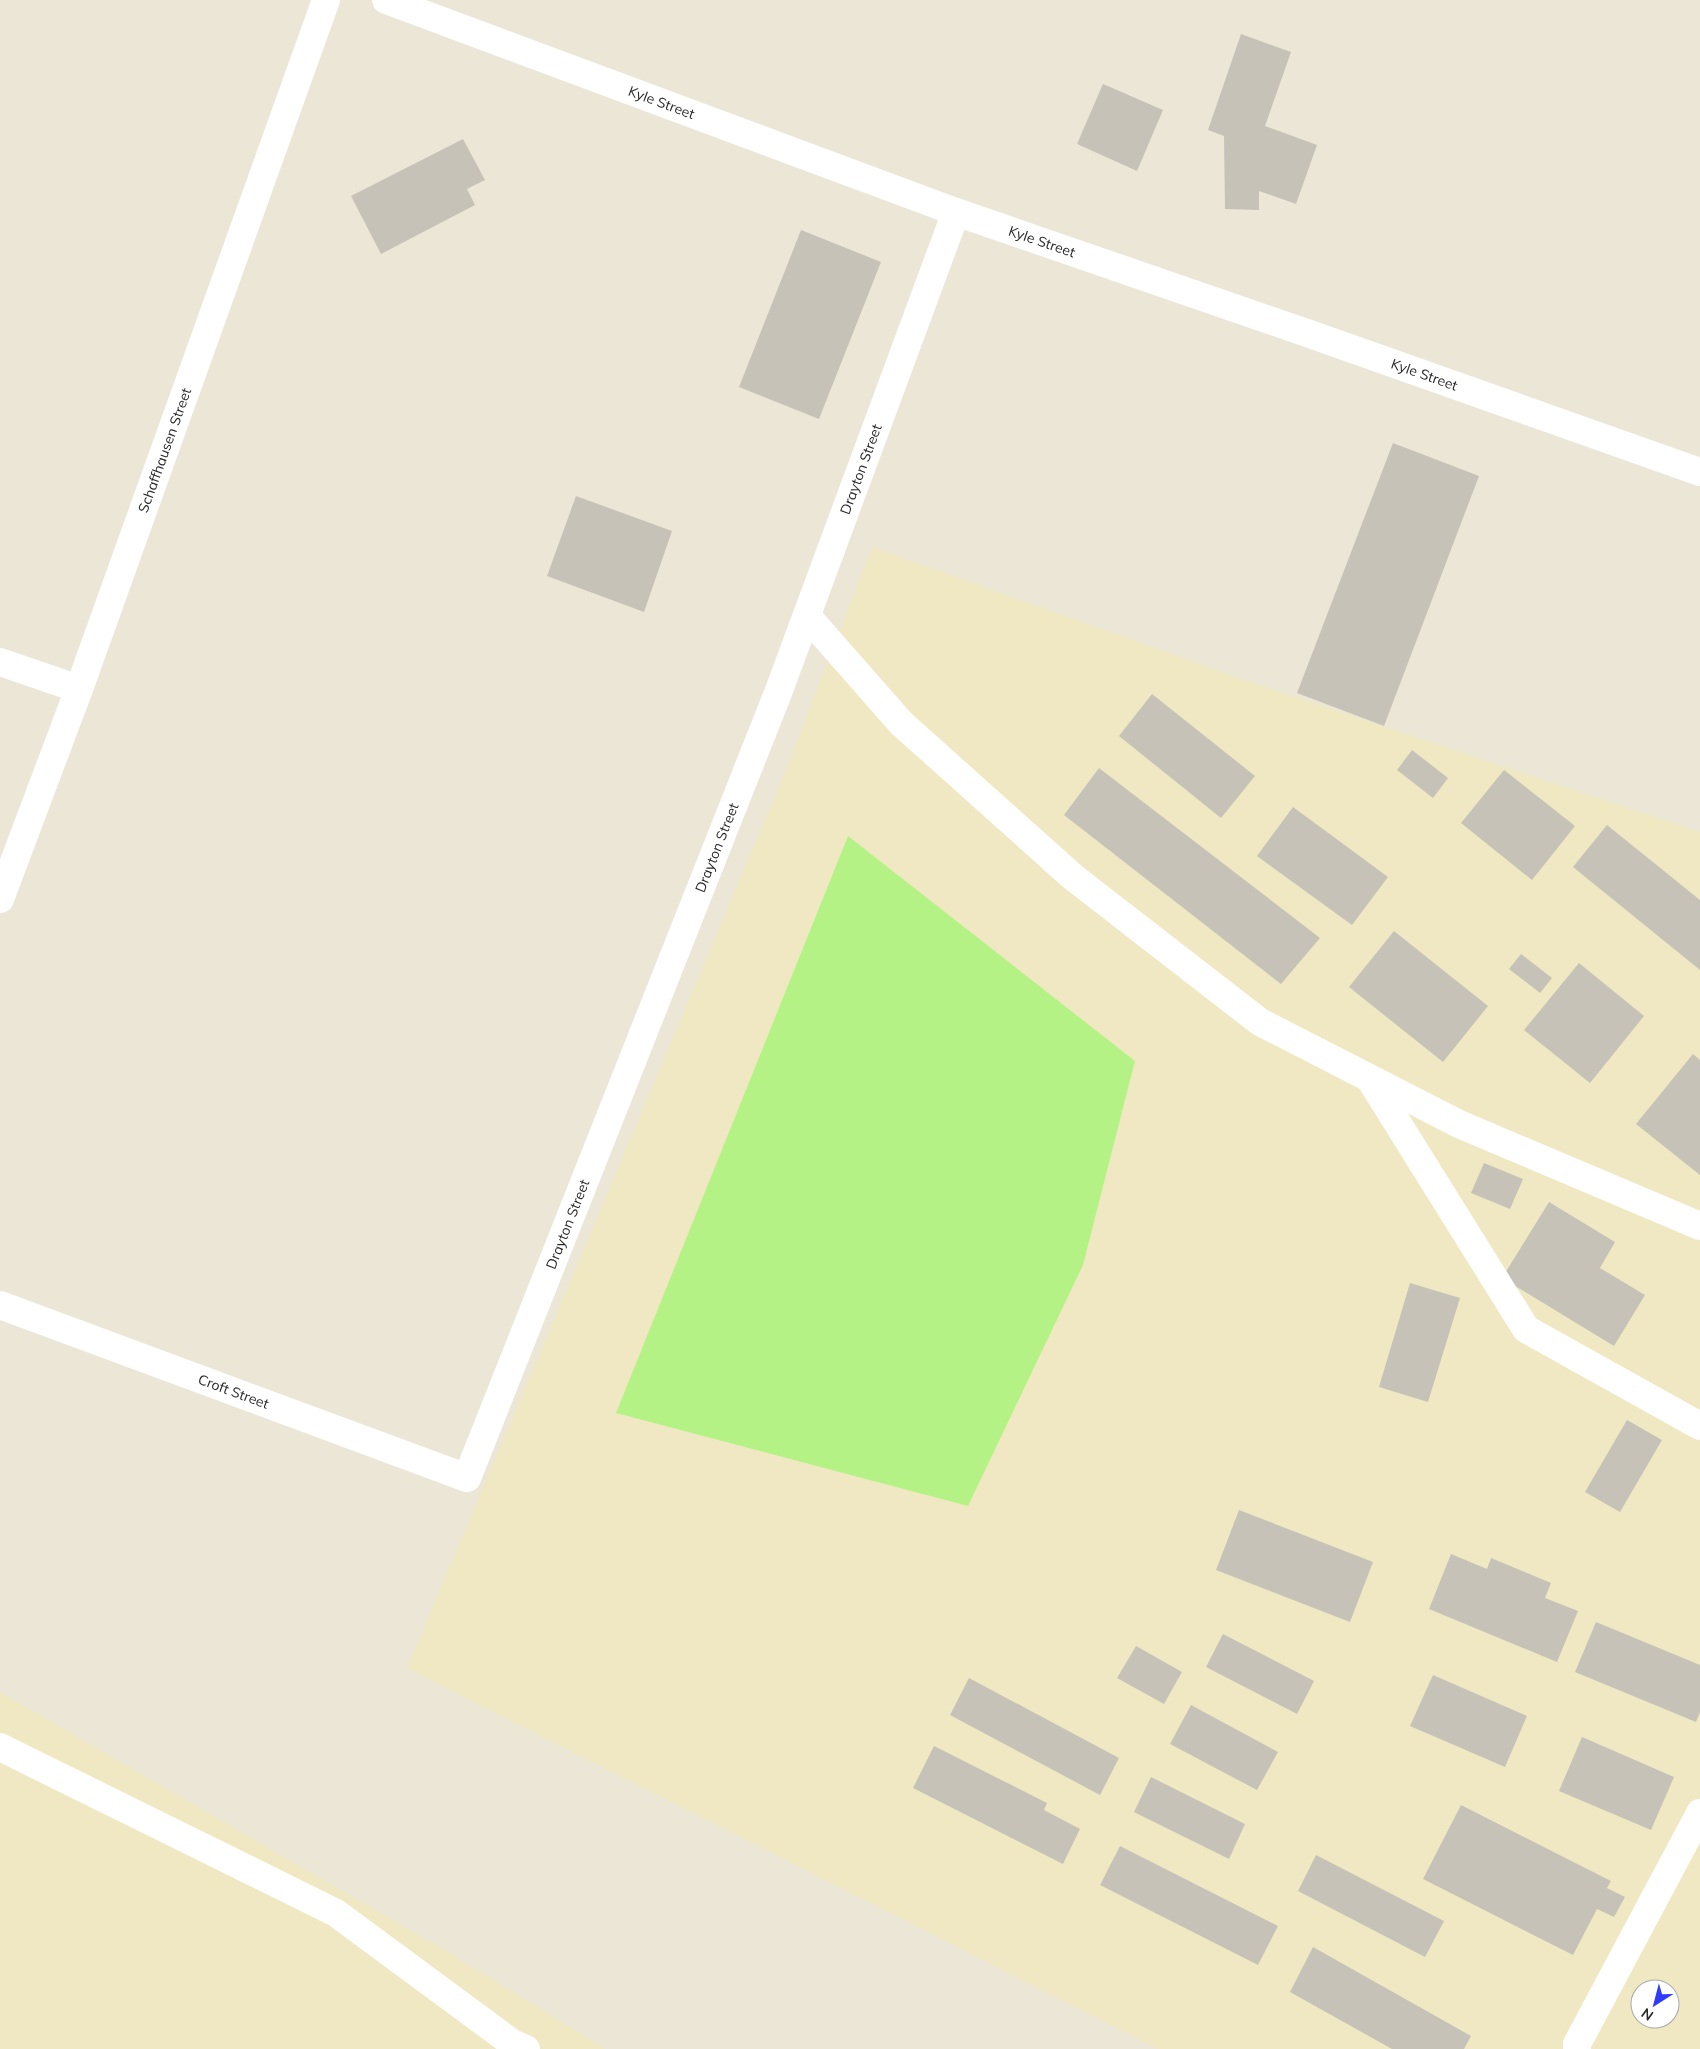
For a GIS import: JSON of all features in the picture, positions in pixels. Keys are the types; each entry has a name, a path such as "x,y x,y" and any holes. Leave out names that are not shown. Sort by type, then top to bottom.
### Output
{"street":[{"name":"Schaffhausen Street","path":"0,899 79,689 326,0"},
{"name":"Kyle Street","path":"386,0 956,212 1316,336 1700,472"},
{"name":"Drayton Street","path":"467,1478 767,721 956,212"},
{"path":"807,616 901,723 1072,877 1260,1022 1459,1124 1700,1226"},
{"path":"0,662 79,689"},
{"path":"1370,1078 1526,1329 1700,1426"},
{"name":"Croft Street","path":"0,1305 467,1478"},
{"path":"0,1747 336,1912 512,2043 526,2049"},
{"path":"1577,2049 1577,2044 1700,1812"}],"shaded area":[{"path":"872,547 1242,679 1700,832 1700,2049 1158,2049 407,1668 783,777"},
{"path":"0,1692 448,1952 606,2049 0,2049"}],"green space":[{"path":"848,836 1135,1061 1083,1265 968,1506 616,1413"}],"building":[{"path":"1241,34 1291,52 1265,126 1317,145 1296,204 1259,191 1259,210 1225,209 1224,136 1208,130"},
{"path":"1103,84 1163,110 1137,171 1077,144"},
{"path":"463,139 485,180 467,189 475,205 381,254 351,196"},
{"path":"801,230 881,262 819,419 739,387"},
{"path":"1393,443 1479,476 1384,726 1297,693"},
{"path":"576,496 672,531 644,612 547,576"},
{"path":"1152,694 1255,776 1221,818 1119,736"},
{"path":"1412,750 1448,778 1433,798 1397,770"},
{"path":"1099,768 1320,938 1281,984 1064,815"},
{"path":"1504,770 1575,826 1532,880 1461,823"},
{"path":"1293,807 1388,877 1352,925 1257,856"},
{"path":"1607,825 1700,900 1700,970 1573,867"},
{"path":"1394,931 1488,1006 1443,1062 1349,987"},
{"path":"1521,954 1552,978 1540,993 1509,969"},
{"path":"1579,963 1644,1016 1590,1083 1524,1030"},
{"path":"1693,1054 1700,1060 1700,1175 1636,1124"},
{"path":"1484,1163 1523,1179 1510,1209 1471,1193"},
{"path":"1549,1202 1615,1242 1600,1268 1645,1295 1614,1346 1502,1278"},
{"path":"1410,1283 1460,1298 1428,1402 1379,1387"},
{"path":"1627,1420 1662,1440 1620,1512 1585,1492"},
{"path":"1239,1510 1373,1562 1350,1622 1216,1570"},
{"path":"1451,1554 1487,1569 1491,1558 1551,1583 1545,1598 1578,1611 1557,1662 1429,1609"},
{"path":"1596,1622 1700,1665 1700,1712 1696,1722 1575,1672"},
{"path":"1223,1634 1314,1681 1297,1714 1206,1667"},
{"path":"1136,1646 1182,1672 1164,1704 1117,1678"},
{"path":"1433,1675 1527,1716 1505,1767 1410,1726"},
{"path":"969,1678 1119,1758 1100,1795 950,1715"},
{"path":"1191,1705 1278,1752 1257,1790 1170,1744"},
{"path":"1582,1737 1674,1777 1651,1830 1559,1791"},
{"path":"934,1746 1047,1803 1044,1810 1080,1829 1063,1864 913,1788"},
{"path":"1151,1777 1245,1824 1229,1859 1134,1812"},
{"path":"1461,1805 1611,1881 1607,1888 1625,1897 1614,1917 1597,1909 1573,1955 1423,1879"},
{"path":"1120,1846 1278,1926 1258,1965 1100,1885"},
{"path":"1316,1855 1444,1921 1425,1957 1298,1891"},
{"path":"1313,1947 1471,2036 1464,2049 1392,2049 1290,1992"}]}
